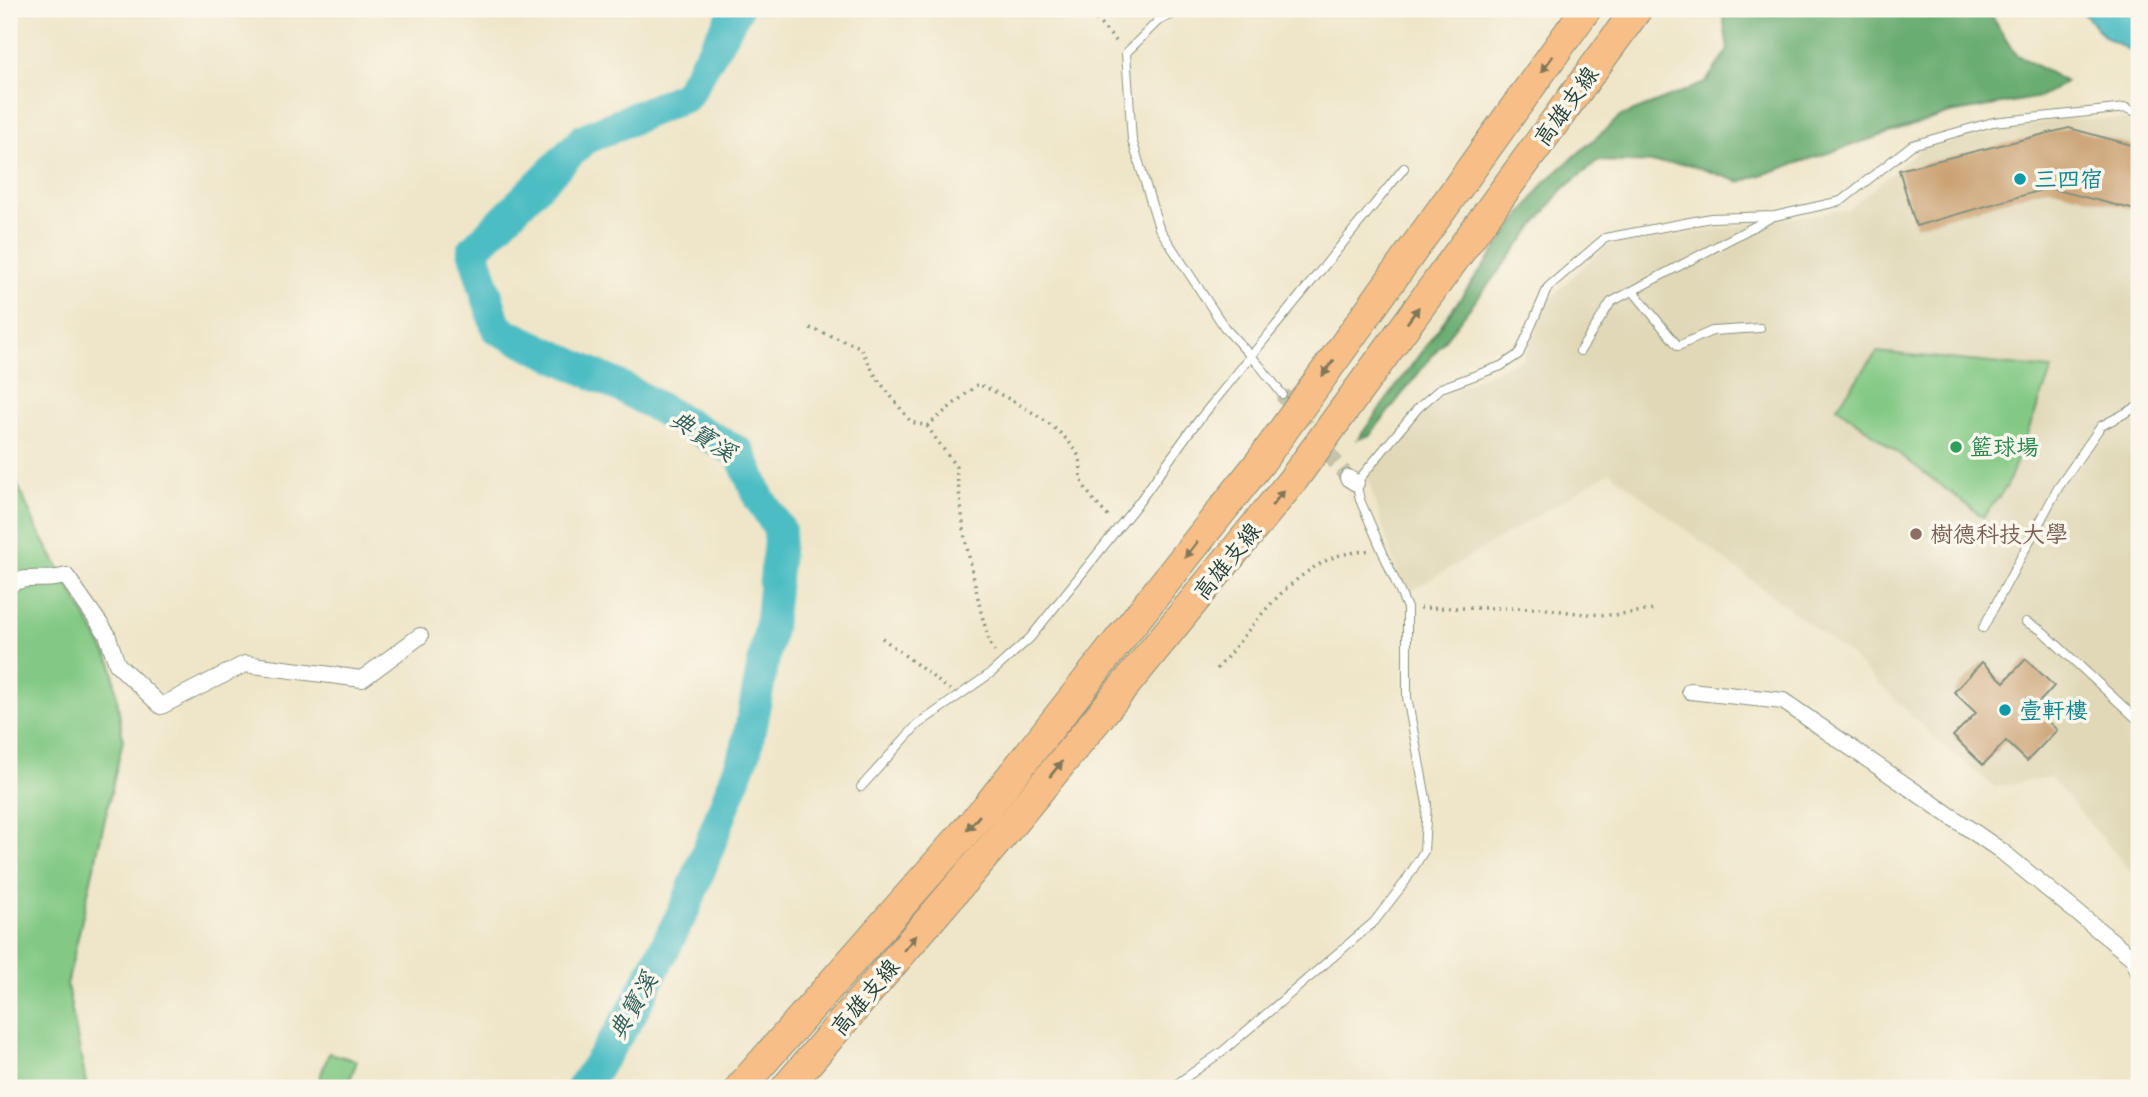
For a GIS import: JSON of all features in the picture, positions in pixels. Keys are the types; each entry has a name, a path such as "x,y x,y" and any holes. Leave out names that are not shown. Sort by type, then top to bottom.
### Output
{"highway":[{"name":"高雄支線","path":"740,1088 987,807 1261,461 1586,9"},
{"name":"高雄支線","path":"786,1088 1004,833 1293,481 1637,9"}],"street":[{"path":"9,584 20,578 53,580 66,576 107,634 117,664 161,706 244,664 362,679 420,636"},
{"path":"1690,691 1783,701 2000,850 2133,958 2139,972"}],"lane":[{"path":"1184,9 1158,21 1126,53 1132,140 1159,228 1225,328 1252,356 1282,394"},
{"path":"1171,1088 1223,1051 1374,922 1405,882 1424,851 1427,804 1407,697 1407,608 1352,480 1418,408 1441,388 1501,366 1519,354 1548,287 1605,239 1711,218 1774,216 1841,201 1912,145 1993,122 2126,108 2139,113"},
{"path":"861,787 916,725 1003,663 1030,638 1190,431 1404,168"},
{"path":"1580,351 1611,302 1774,216"},
{"path":"1633,291 1678,346 1712,331 1760,328"},
{"path":"1983,628 2058,488 2101,425 2139,406"},
{"path":"2026,622 2041,630 2139,721"}],"path":[{"path":"1086,9 1126,53"},
{"path":"810,328 860,348 876,377 911,422 927,426 956,467 965,538 985,632 989,644 1003,663"},
{"path":"927,426 978,384 1007,397 1063,434 1080,458 1082,479 1101,509 1119,526"},
{"path":"1217,669 1266,608 1296,578 1335,556 1380,548"},
{"path":"1407,608 1540,608 1613,615 1653,610"},
{"path":"882,638 959,696"},
{"path":"1902,1088 1903,1083"}],"shaded area":[{"name":"樹德科技大學","path":"2060,119 2139,120 2139,881 2050,777 1995,787 1940,743 1847,653 1610,472 1405,595 1366,473 1414,419 1445,393 1523,359 1549,299 1606,246 1849,209 1920,149"}],"green space":[{"path":"1722,9 1987,9 2015,54 2066,82 2040,97 1950,113 1740,182 1688,164 1598,161 1564,188 1370,435 1358,439 1545,182 1621,116 1705,83 1728,50"},
{"name":"籃球場","path":"1877,352 2052,369 2007,486 1983,517 1837,407"},
{"path":"9,465 36,527 112,664 123,740 67,985 87,1088 9,1088"},
{"path":"329,1053 357,1061 347,1088 316,1088"}],"water":[{"path":"2080,9 2139,9 2139,56 2104,36"}],"building":[{"name":"三四宿","path":"2069,128 2139,147 2139,211 2049,188 1916,226 1899,170"},
{"name":"壹軒樓","path":"2026,659 2054,686 2034,708 2057,730 2027,761 2006,741 1983,765 1953,736 1976,713 1954,692 1982,662 2004,682"}],"waterway":[{"name":"典寶溪","path":"582,1088 630,1016 686,906 746,750 770,628 780,530 759,498 740,453 625,389 497,329 473,250 584,139 686,96 737,9"}],"tunnel":[{"path":"1282,394 1348,478"}],"place":[{"name":"三四宿","path":"2020,179"},
{"name":"籃球場","path":"1956,447"},
{"name":"樹德科技大學","path":"1916,534"},
{"name":"壹軒樓","path":"2005,710"}]}
